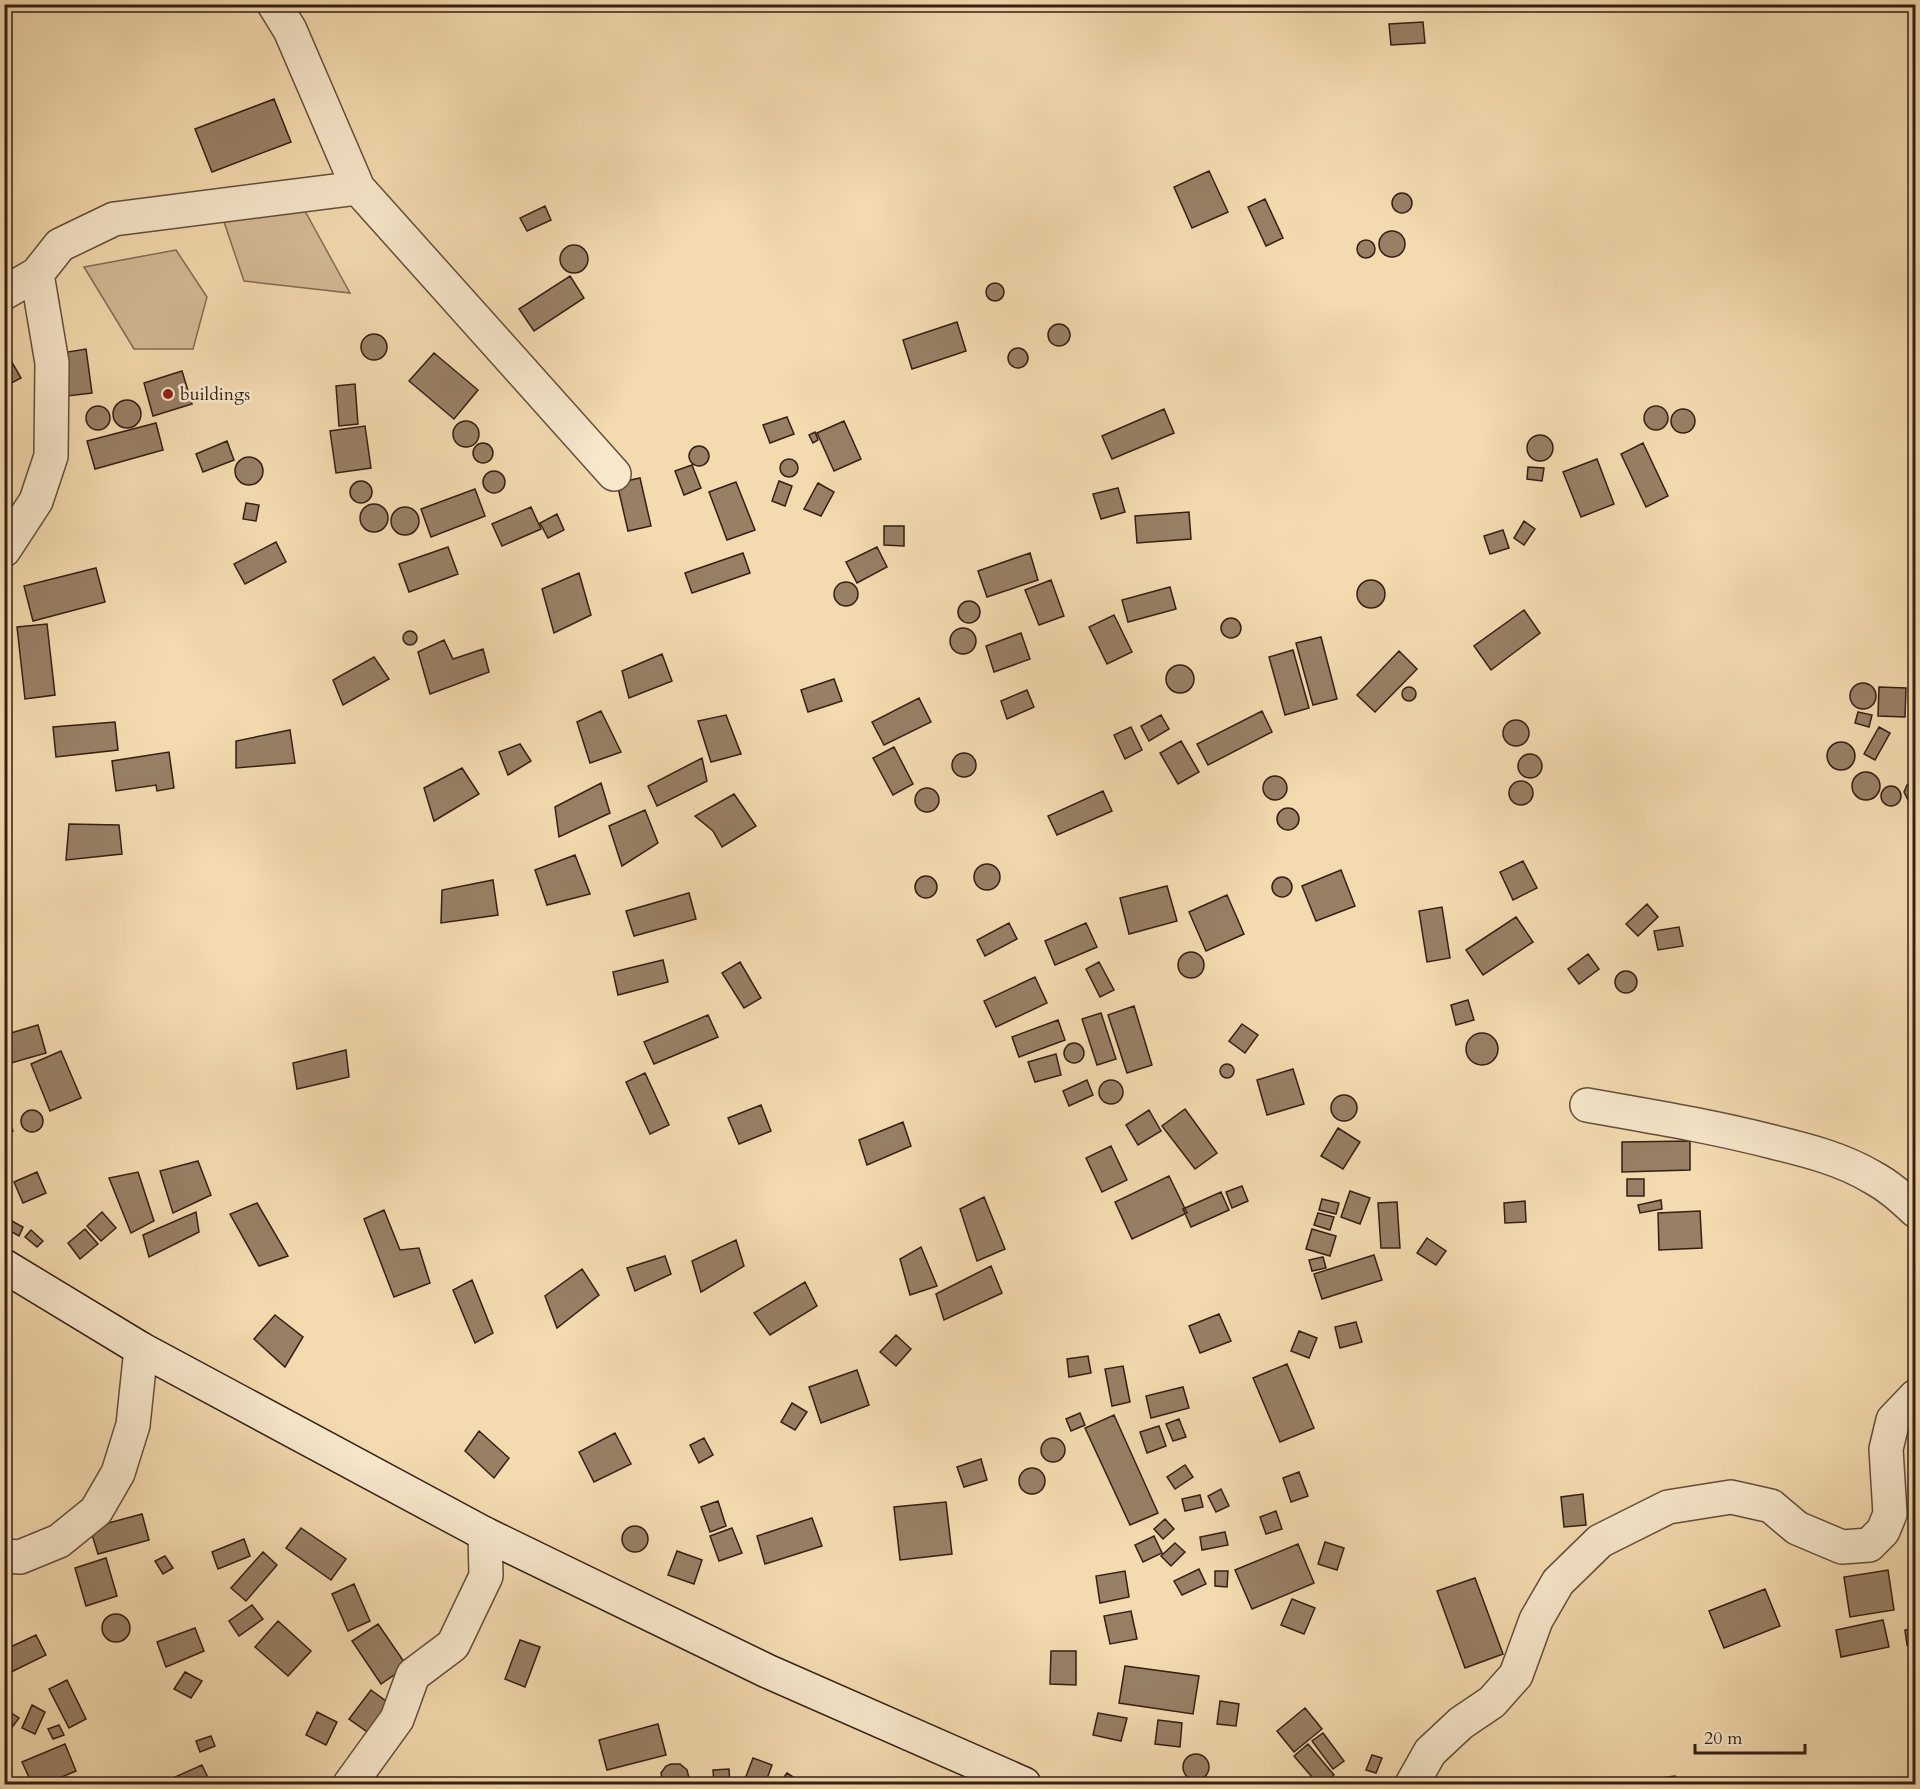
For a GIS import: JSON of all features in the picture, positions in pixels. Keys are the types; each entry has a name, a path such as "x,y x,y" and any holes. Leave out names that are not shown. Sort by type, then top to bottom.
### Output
{"street":[{"path":"274,4 290,30 358,188 614,474"},
{"path":"4,293 37,274 60,245 114,219 358,188"},
{"path":"4,550 36,501 51,456 52,363 37,274"},
{"path":"1587,1105 1725,1131 1790,1146 1835,1160 1872,1176 1899,1194 1916,1211"},
{"path":"4,1266 141,1349 485,1534 767,1671 1024,1785"},
{"path":"4,1556 20,1557 59,1541 96,1511 117,1473 133,1425 141,1349"},
{"path":"1412,1785 1430,1752 1461,1723 1492,1702 1516,1675 1536,1620 1558,1582 1600,1541 1668,1507 1731,1497 1771,1506 1797,1528 1842,1547 1869,1545 1883,1531 1890,1514 1886,1449 1893,1420 1916,1396"},
{"path":"350,1785 397,1719 413,1675 453,1645 486,1576 485,1534"}],"shaded area":[{"path":"305,211 350,293 244,281 221,213"},
{"path":"176,250 207,297 193,349 134,349 84,267"}],"building":[{"path":"1423,22 1425,43 1391,45 1389,24"},
{"path":"274,99 291,142 212,172 195,129"},
{"path":"1209,171 1228,212 1192,228 1174,187"},
{"path":"1398,193 1406,193 1412,199 1412,207 1406,213 1398,213 1392,207 1392,199"},
{"path":"1265,199 1283,238 1266,246 1248,207"},
{"path":"545,206 551,220 527,231 520,218"},
{"path":"1392,231 1402,234 1405,244 1402,254 1392,257 1382,254 1379,244 1382,234"},
{"path":"1366,240 1372,243 1375,249 1372,255 1366,258 1360,255 1357,249 1360,243"},
{"path":"574,245 584,249 588,259 584,269 574,273 564,269 560,259 564,249"},
{"path":"570,276 584,298 534,331 519,309"},
{"path":"995,283 1003,288 1004,292 999,300 995,301 987,296 986,292 991,284"},
{"path":"957,322 966,351 912,369 903,340"},
{"path":"1059,324 1067,327 1070,335 1067,343 1059,346 1051,343 1048,335 1051,327"},
{"path":"374,334 383,338 387,347 383,356 374,360 365,356 361,347 365,338"},
{"path":"1018,348 1025,351 1028,358 1025,365 1018,368 1011,365 1008,358 1011,351"},
{"path":"86,349 92,393 67,396 61,353"},
{"path":"434,353 478,390 454,419 409,381"},
{"path":"10,359 21,378 4,387 4,362"},
{"name":"buildings","path":"182,371 192,404 153,416 144,383"},
{"path":"355,384 358,424 339,426 336,386"},
{"path":"127,400 137,404 141,414 137,424 127,428 117,424 113,414 117,404"},
{"path":"98,406 107,409 110,418 107,427 98,430 89,427 86,418 89,409"},
{"path":"1656,406 1665,409 1668,418 1665,427 1656,430 1647,427 1644,418 1647,409"},
{"path":"1164,409 1174,433 1112,459 1102,436"},
{"path":"1683,409 1688,410 1694,416 1694,426 1688,432 1683,433 1678,432 1672,426 1671,421 1672,416 1678,410"},
{"path":"787,417 794,434 770,443 763,425"},
{"path":"466,421 475,425 479,434 475,443 466,447 457,443 453,434 457,425"},
{"path":"844,421 861,459 834,471 817,433"},
{"path":"156,423 163,450 95,469 87,441"},
{"path":"365,426 371,468 336,473 330,431"},
{"path":"815,432 818,440 813,443 809,435"},
{"path":"4,435 11,439 4,450"},
{"path":"1540,435 1549,439 1553,448 1549,457 1540,461 1531,457 1527,448 1531,439"},
{"path":"227,441 234,460 203,472 196,454"},
{"path":"483,443 490,446 493,453 490,460 483,463 476,460 473,453 476,446"},
{"path":"1643,443 1668,496 1646,507 1621,454"},
{"path":"695,446 703,446 709,452 709,460 703,466 695,466 689,460 689,452"},
{"path":"249,457 259,461 263,471 259,481 249,485 239,481 235,471 239,461"},
{"path":"785,459 793,459 798,464 796,475 785,477 780,472 780,464"},
{"path":"1597,459 1614,504 1581,517 1563,472"},
{"path":"692,465 701,488 684,495 675,471"},
{"path":"1528,467 1544,468 1542,481 1527,479"},
{"path":"494,471 502,474 505,482 502,490 494,493 486,490 483,482 486,474"},
{"path":"640,478 651,526 628,531 617,483"},
{"path":"357,481 365,481 372,488 372,496 365,503 357,503 350,496 350,488"},
{"path":"779,481 792,486 785,506 772,501"},
{"path":"736,482 755,530 727,540 709,492"},
{"path":"818,483 834,492 821,516 804,509"},
{"path":"1118,488 1125,512 1101,519 1093,494"},
{"path":"475,489 485,516 431,537 421,509"},
{"path":"246,503 259,505 256,521 243,519"},
{"path":"374,504 384,508 388,518 384,528 374,532 364,528 360,518 364,508"},
{"path":"405,507 415,511 419,521 415,531 405,535 395,531 391,521 395,511"},
{"path":"531,507 541,529 502,546 492,524"},
{"path":"1189,512 1191,539 1137,543 1135,516"},
{"path":"557,514 564,530 548,538 540,523"},
{"path":"1524,521 1535,529 1524,545 1514,538"},
{"path":"884,526 904,526 904,546 884,545"},
{"path":"1503,530 1509,548 1490,554 1484,536"},
{"path":"276,542 286,562 245,584 234,564"},
{"path":"448,547 458,574 409,592 399,564"},
{"path":"877,547 887,567 857,583 846,562"},
{"path":"743,553 750,573 692,593 685,573"},
{"path":"1030,553 1038,580 987,597 978,571"},
{"path":"96,568 105,602 33,621 24,586"},
{"path":"579,573 591,615 554,633 542,589"},
{"path":"1051,580 1064,616 1039,625 1025,590"},
{"path":"1371,580 1381,584 1385,594 1381,604 1371,608 1361,604 1357,594 1361,584"},
{"path":"846,582 855,585 858,594 855,603 846,606 837,603 834,594 837,585"},
{"path":"1170,587 1176,609 1128,622 1122,600"},
{"path":"969,601 977,604 980,612 977,620 969,623 961,620 958,612 961,604"},
{"path":"1524,610 1540,633 1491,670 1474,646"},
{"path":"1114,615 1132,652 1107,664 1089,627"},
{"path":"1231,618 1238,621 1241,628 1238,635 1231,638 1224,635 1221,628 1224,621"},
{"path":"47,624 55,695 25,699 17,627"},
{"path":"963,628 972,632 976,641 972,650 963,654 954,650 950,641 954,632"},
{"path":"407,631 413,631 417,638 413,645 407,645 403,641 403,635"},
{"path":"1021,633 1030,659 994,672 986,646"},
{"path":"1321,637 1337,699 1313,705 1296,643"},
{"path":"444,640 453,659 483,649 489,672 430,694 418,652"},
{"path":"1293,650 1309,708 1285,715 1269,657"},
{"path":"1399,651 1417,669 1375,712 1357,695"},
{"path":"662,654 672,681 629,698 622,671"},
{"path":"374,657 389,679 343,705 333,680"},
{"path":"1180,665 1190,669 1194,679 1190,689 1180,693 1170,689 1166,679 1170,669"},
{"path":"834,679 842,701 808,712 801,690"},
{"path":"1863,683 1872,687 1876,696 1872,705 1863,709 1854,705 1850,696 1854,687"},
{"path":"1406,687 1412,687 1416,694 1412,701 1406,701 1402,697 1402,691"},
{"path":"1879,687 1906,688 1905,717 1878,716"},
{"path":"1027,690 1034,707 1007,719 1001,701"},
{"path":"919,698 931,722 884,745 872,722"},
{"path":"601,711 621,752 590,763 577,722"},
{"path":"1262,711 1272,732 1208,765 1197,744"},
{"path":"1858,712 1872,715 1869,727 1855,723"},
{"path":"726,715 741,754 711,762 698,721"},
{"path":"1161,715 1169,729 1149,741 1141,726"},
{"path":"1516,720 1525,724 1529,733 1525,742 1516,746 1507,742 1503,733 1507,724"},
{"path":"115,722 118,750 56,757 53,727"},
{"path":"1131,727 1142,750 1125,759 1114,735"},
{"path":"1879,727 1890,733 1875,760 1864,754"},
{"path":"290,730 295,763 236,768 236,741"},
{"path":"1181,741 1199,772 1178,784 1160,753"},
{"path":"1841,742 1851,746 1855,756 1851,766 1841,770 1831,766 1827,756 1831,746"},
{"path":"520,744 531,761 508,775 499,752"},
{"path":"894,747 913,784 893,795 873,758"},
{"path":"169,752 174,788 157,791 156,785 116,791 112,761"},
{"path":"964,753 973,756 976,765 973,774 964,777 955,774 952,765 955,756"},
{"path":"1530,754 1535,755 1541,761 1541,771 1535,777 1530,778 1525,777 1519,771 1518,766 1519,761 1525,755"},
{"path":"702,758 707,781 657,806 648,786"},
{"path":"462,768 479,794 434,821 424,788"},
{"path":"1866,772 1876,776 1880,786 1876,796 1866,800 1856,796 1852,786 1856,776"},
{"path":"1275,776 1284,779 1287,788 1284,797 1275,800 1266,797 1263,788 1266,779"},
{"path":"1916,780 1916,804 1909,802 1904,792 1907,785"},
{"path":"1521,781 1526,782 1532,788 1532,798 1526,804 1521,805 1516,804 1510,798 1509,793 1510,788 1516,782"},
{"path":"601,783 610,813 559,837 555,807"},
{"path":"1891,786 1898,789 1901,796 1898,803 1891,806 1884,803 1881,796 1884,789"},
{"path":"927,788 936,791 939,800 936,809 927,812 918,809 915,800 918,791"},
{"path":"1103,791 1112,811 1057,835 1048,816"},
{"path":"734,794 756,826 722,847 713,831 695,816"},
{"path":"1288,808 1296,811 1299,819 1296,827 1288,830 1280,827 1277,819 1280,811"},
{"path":"645,810 658,843 622,866 609,826"},
{"path":"69,824 119,825 122,854 66,860"},
{"path":"575,855 590,894 547,905 535,870"},
{"path":"1523,861 1537,888 1513,900 1500,872"},
{"path":"987,864 996,868 1000,877 996,886 987,890 978,886 974,877 978,868"},
{"path":"1341,870 1355,906 1316,921 1302,886"},
{"path":"926,876 934,879 937,887 934,895 926,898 918,895 915,887 918,879"},
{"path":"1282,877 1289,880 1292,887 1289,894 1282,897 1275,894 1272,887 1275,880"},
{"path":"493,880 498,915 441,923 442,890"},
{"path":"1167,886 1177,921 1129,934 1120,898"},
{"path":"689,893 696,919 634,936 626,911"},
{"path":"1227,895 1244,934 1206,951 1189,912"},
{"path":"1647,904 1658,917 1638,936 1626,924"},
{"path":"1442,907 1450,958 1427,962 1419,911"},
{"path":"1516,917 1533,942 1483,975 1466,950"},
{"path":"1009,923 1017,939 985,956 977,940"},
{"path":"1086,923 1097,947 1055,965 1045,941"},
{"path":"1679,927 1683,946 1658,950 1654,931"},
{"path":"1191,952 1200,956 1204,965 1200,974 1191,978 1182,974 1178,965 1182,956"},
{"path":"1588,954 1599,969 1579,984 1568,969"},
{"path":"663,960 668,982 618,995 613,972"},
{"path":"740,962 761,998 744,1008 722,973"},
{"path":"1099,962 1114,990 1100,997 1086,969"},
{"path":"1626,971 1634,974 1637,982 1634,990 1626,993 1618,990 1615,982 1618,974"},
{"path":"1035,977 1047,1003 996,1027 984,1001"},
{"path":"1468,1000 1474,1020 1456,1025 1451,1005"},
{"path":"1134,1006 1152,1065 1127,1073 1108,1015"},
{"path":"1101,1013 1116,1059 1097,1065 1082,1019"},
{"path":"708,1015 718,1037 654,1064 644,1042"},
{"path":"1058,1020 1065,1040 1019,1057 1012,1037"},
{"path":"1242,1024 1258,1035 1245,1053 1229,1041"},
{"path":"38,1025 46,1053 4,1065 4,1035"},
{"path":"1482,1033 1494,1037 1498,1049 1494,1061 1482,1065 1470,1061 1466,1049 1470,1037"},
{"path":"1074,1043 1081,1046 1084,1053 1081,1060 1074,1063 1067,1060 1064,1053 1067,1046"},
{"path":"346,1050 349,1077 297,1089 293,1063"},
{"path":"61,1051 81,1098 50,1111 31,1064"},
{"path":"1056,1054 1061,1075 1035,1082 1028,1062"},
{"path":"1224,1064 1230,1064 1234,1071 1230,1078 1224,1078 1220,1074 1220,1068"},
{"path":"1293,1069 1304,1104 1267,1115 1257,1080"},
{"path":"645,1073 669,1125 650,1134 626,1082"},
{"path":"1087,1080 1093,1095 1069,1106 1063,1091"},
{"path":"1111,1080 1120,1083 1123,1092 1120,1101 1111,1104 1102,1101 1099,1092 1102,1083"},
{"path":"1344,1095 1353,1099 1357,1108 1353,1117 1344,1121 1335,1117 1331,1108 1335,1099"},
{"path":"761,1105 771,1131 739,1144 728,1118"},
{"path":"1185,1109 1217,1153 1195,1169 1162,1126"},
{"path":"32,1110 40,1113 43,1121 40,1129 32,1132 24,1129 21,1121 24,1113"},
{"path":"1149,1110 1161,1131 1138,1145 1126,1125"},
{"path":"8,1118 13,1131 4,1135 4,1119"},
{"path":"903,1122 911,1146 867,1165 859,1140"},
{"path":"1338,1128 1360,1142 1343,1169 1321,1156"},
{"path":"1690,1141 1690,1170 1622,1172 1622,1142"},
{"path":"1111,1146 1127,1180 1102,1192 1086,1158"},
{"path":"198,1161 211,1195 173,1213 160,1171"},
{"path":"37,1172 46,1193 23,1203 14,1182"},
{"path":"138,1172 154,1221 131,1233 109,1178"},
{"path":"1169,1176 1187,1213 1132,1239 1115,1202"},
{"path":"1627,1179 1644,1179 1644,1196 1627,1196"},
{"path":"1242,1186 1248,1201 1232,1208 1226,1192"},
{"path":"1350,1191 1370,1198 1360,1224 1341,1217"},
{"path":"1221,1192 1229,1210 1191,1227 1183,1209"},
{"path":"984,1197 1005,1249 977,1261 960,1209"},
{"path":"1322,1199 1339,1203 1336,1214 1319,1210"},
{"path":"1661,1200 1662,1209 1640,1213 1638,1205"},
{"path":"1525,1201 1526,1222 1505,1223 1504,1203"},
{"path":"1397,1202 1400,1248 1381,1248 1378,1203"},
{"path":"257,1203 288,1256 259,1266 230,1214"},
{"path":"384,1210 400,1250 419,1248 430,1283 394,1297 364,1219"},
{"path":"1700,1211 1702,1248 1659,1250 1658,1213"},
{"path":"102,1212 116,1228 101,1241 87,1226"},
{"path":"196,1212 199,1232 149,1257 143,1235"},
{"path":"1318,1213 1334,1217 1330,1230 1314,1225"},
{"path":"10,1220 23,1227 19,1236 5,1228"},
{"path":"85,1229 98,1244 80,1259 68,1243"},
{"path":"1312,1229 1336,1236 1330,1256 1306,1249"},
{"path":"31,1230 43,1241 37,1247 25,1237"},
{"path":"1427,1238 1446,1251 1436,1265 1417,1253"},
{"path":"736,1240 744,1266 701,1292 692,1261"},
{"path":"921,1247 937,1286 910,1295 900,1259"},
{"path":"1374,1255 1382,1280 1322,1299 1314,1274"},
{"path":"665,1256 671,1274 635,1291 627,1268"},
{"path":"1323,1257 1326,1268 1312,1271 1309,1260"},
{"path":"991,1266 1002,1293 944,1320 936,1294"},
{"path":"582,1269 599,1295 557,1328 545,1296"},
{"path":"472,1280 493,1333 475,1343 453,1290"},
{"path":"805,1282 817,1306 770,1335 754,1313"},
{"path":"1219,1314 1231,1341 1200,1353 1189,1326"},
{"path":"275,1315 303,1337 285,1367 254,1339"},
{"path":"1356,1322 1362,1342 1340,1348 1335,1327"},
{"path":"1299,1331 1317,1338 1309,1358 1291,1351"},
{"path":"896,1335 911,1349 896,1366 880,1352"},
{"path":"1088,1356 1091,1373 1069,1377 1067,1359"},
{"path":"1287,1364 1314,1428 1280,1442 1253,1378"},
{"path":"1123,1366 1130,1402 1112,1406 1105,1369"},
{"path":"857,1370 869,1405 821,1423 809,1387"},
{"path":"1183,1387 1189,1408 1151,1418 1146,1396"},
{"path":"792,1403 807,1412 795,1430 781,1422"},
{"path":"1080,1413 1085,1425 1071,1431 1066,1419"},
{"path":"1114,1415 1158,1513 1130,1525 1085,1428"},
{"path":"1179,1419 1186,1437 1173,1441 1166,1424"},
{"path":"1159,1426 1166,1446 1147,1453 1140,1432"},
{"path":"479,1431 509,1458 494,1478 465,1451"},
{"path":"615,1433 631,1464 594,1482 579,1452"},
{"path":"704,1438 713,1455 699,1463 690,1445"},
{"path":"1053,1438 1062,1441 1065,1450 1062,1459 1053,1462 1044,1459 1041,1450 1044,1441"},
{"path":"981,1459 987,1480 964,1487 957,1467"},
{"path":"1185,1465 1193,1477 1175,1489 1167,1477"},
{"path":"1032,1468 1041,1472 1045,1481 1041,1490 1032,1494 1023,1490 1019,1481 1023,1472"},
{"path":"1299,1472 1308,1496 1291,1502 1283,1478"},
{"path":"1221,1489 1229,1506 1216,1512 1208,1496"},
{"path":"1583,1494 1586,1525 1564,1527 1561,1497"},
{"path":"1200,1495 1203,1507 1185,1511 1182,1499"},
{"path":"718,1501 726,1526 710,1532 701,1507"},
{"path":"946,1502 952,1554 900,1560 894,1507"},
{"path":"1276,1511 1282,1529 1266,1534 1260,1517"},
{"path":"142,1514 149,1540 98,1554 90,1528"},
{"path":"812,1518 822,1546 765,1564 757,1536"},
{"path":"1165,1519 1174,1529 1163,1539 1154,1529"},
{"path":"635,1526 644,1530 648,1539 644,1548 635,1552 626,1548 622,1539 626,1530"},
{"path":"301,1528 346,1559 331,1580 286,1548"},
{"path":"732,1528 742,1553 719,1561 710,1536"},
{"path":"1225,1532 1228,1545 1202,1550 1200,1537"},
{"path":"1154,1536 1162,1553 1143,1562 1135,1545"},
{"path":"244,1539 250,1556 218,1569 212,1552"},
{"path":"1325,1542 1344,1548 1337,1570 1318,1564"},
{"path":"1175,1543 1185,1552 1171,1566 1161,1556"},
{"path":"1298,1544 1314,1583 1252,1609 1235,1570"},
{"path":"677,1551 702,1560 694,1584 668,1575"},
{"path":"263,1552 277,1565 246,1601 231,1588"},
{"path":"165,1556 173,1568 163,1574 155,1561"},
{"path":"106,1558 117,1596 86,1606 75,1568"},
{"path":"1199,1569 1206,1584 1182,1595 1174,1581"},
{"path":"1888,1570 1894,1610 1850,1617 1844,1577"},
{"path":"1125,1571 1129,1597 1100,1603 1096,1576"},
{"path":"1215,1571 1228,1571 1227,1587 1215,1586"},
{"path":"1475,1578 1503,1654 1465,1668 1437,1591"},
{"path":"354,1584 370,1621 348,1631 332,1594"},
{"path":"1765,1589 1780,1626 1724,1648 1709,1611"},
{"path":"1292,1599 1315,1608 1304,1634 1281,1625"},
{"path":"252,1605 263,1619 239,1636 229,1621"},
{"path":"1131,1611 1137,1639 1110,1644 1104,1616"},
{"path":"116,1614 126,1618 130,1628 126,1638 116,1642 106,1638 102,1628 106,1618"},
{"path":"1883,1620 1889,1647 1841,1657 1836,1630"},
{"path":"278,1621 311,1651 288,1676 255,1647"},
{"path":"378,1624 407,1666 381,1684 352,1641"},
{"path":"195,1628 204,1651 166,1667 157,1642"},
{"path":"1916,1628 1916,1643 1907,1645 1905,1630"},
{"path":"36,1635 46,1655 5,1675 4,1650"},
{"path":"520,1640 540,1647 525,1687 505,1679"},
{"path":"1051,1651 1076,1651 1076,1685 1050,1684"},
{"path":"1125,1666 1199,1676 1193,1714 1119,1703"},
{"path":"185,1672 202,1681 191,1698 174,1689"},
{"path":"67,1680 86,1719 69,1728 49,1689"},
{"path":"371,1690 394,1707 373,1736 349,1719"},
{"path":"1220,1701 1239,1704 1236,1726 1217,1724"},
{"path":"32,1705 45,1712 35,1734 22,1728"},
{"path":"1305,1708 1322,1729 1294,1752 1277,1731"},
{"path":"10,1712 19,1718 10,1730 4,1726 4,1720"},
{"path":"317,1712 337,1722 326,1745 306,1735"},
{"path":"1098,1713 1127,1718 1121,1741 1093,1735"},
{"path":"1158,1720 1182,1723 1180,1747 1155,1744"},
{"path":"658,1724 666,1755 607,1770 599,1740"},
{"path":"59,1725 64,1735 53,1739 48,1729"},
{"path":"1323,1733 1344,1761 1333,1769 1312,1741"},
{"path":"211,1736 215,1746 200,1752 196,1741"},
{"path":"65,1744 76,1771 45,1784 32,1784 22,1762"},
{"path":"1308,1744 1334,1775 1323,1784 1318,1784 1294,1756"},
{"path":"1196,1754 1205,1758 1209,1767 1205,1776 1196,1780 1187,1776 1183,1767 1187,1758"},
{"path":"1372,1755 1382,1758 1376,1773 1366,1770"},
{"path":"753,1758 772,1765 765,1784 745,1779"},
{"path":"680,1764 687,1770 689,1778 687,1784 663,1784 661,1773 666,1766"},
{"path":"202,1765 211,1784 179,1784 175,1777"},
{"path":"729,1769 730,1784 714,1784 713,1770"},
{"path":"787,1773 804,1784 779,1784"},
{"path":"1675,1776 1676,1784 1614,1784"}],"place":[{"name":"buildings","path":"168,394"}]}
